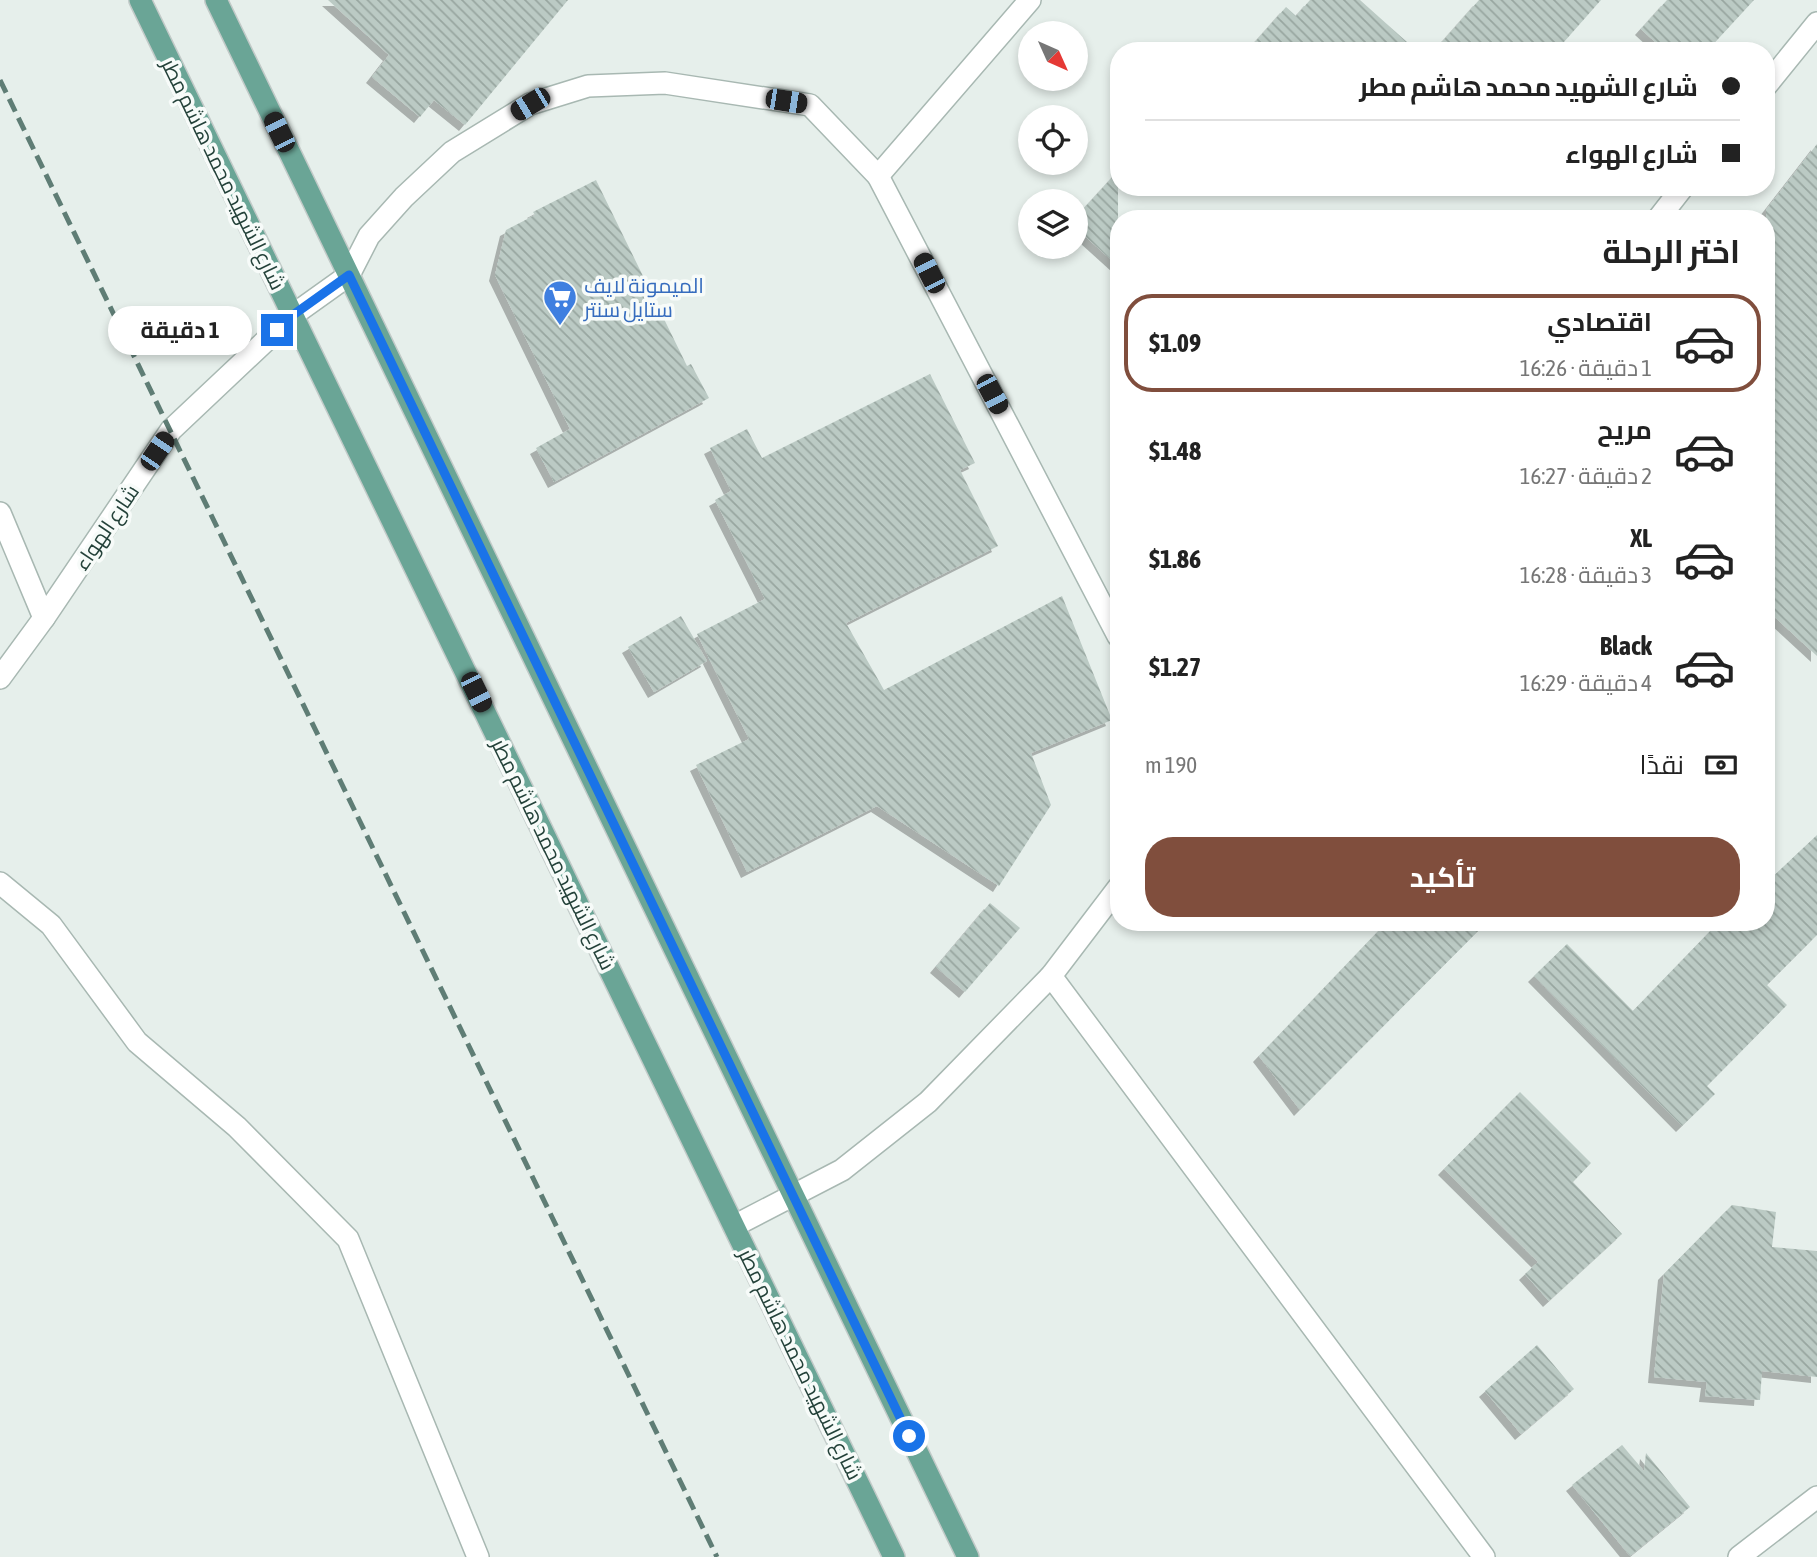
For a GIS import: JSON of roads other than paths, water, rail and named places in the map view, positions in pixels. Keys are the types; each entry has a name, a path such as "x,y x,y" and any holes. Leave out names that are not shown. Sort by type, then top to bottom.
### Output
{"main road":[{"name":"شارع الشهيد محمد هاشم مطر","path":"140,0 894,1557"},
{"path":"216,0 968,1557"}],"street":[{"path":"878,176 1030,0"},
{"path":"1775,75 1817,23"},
{"path":"349,275 369,236 452,152 530,104 588,86 665,83 810,105 878,176 1110,621"},
{"path":"1665,210 1676,196"},
{"name":"شارع الهواء","path":"0,678 44,618 171,430 293,315 349,275"},
{"path":"0,513 44,618"},
{"path":"0,883 51,925 137,1042 237,1127 348,1239 478,1557"},
{"path":"734,1226 842,1170 929,1101 1051,976 1110,899"},
{"path":"1051,976 1484,1557"},
{"path":"1739,1557 1817,1497"}],"railway":[{"path":"0,80 717,1557"}],"place":[{"name":"الميمونة لايف ستايل سنتر","path":"560,327"}]}
